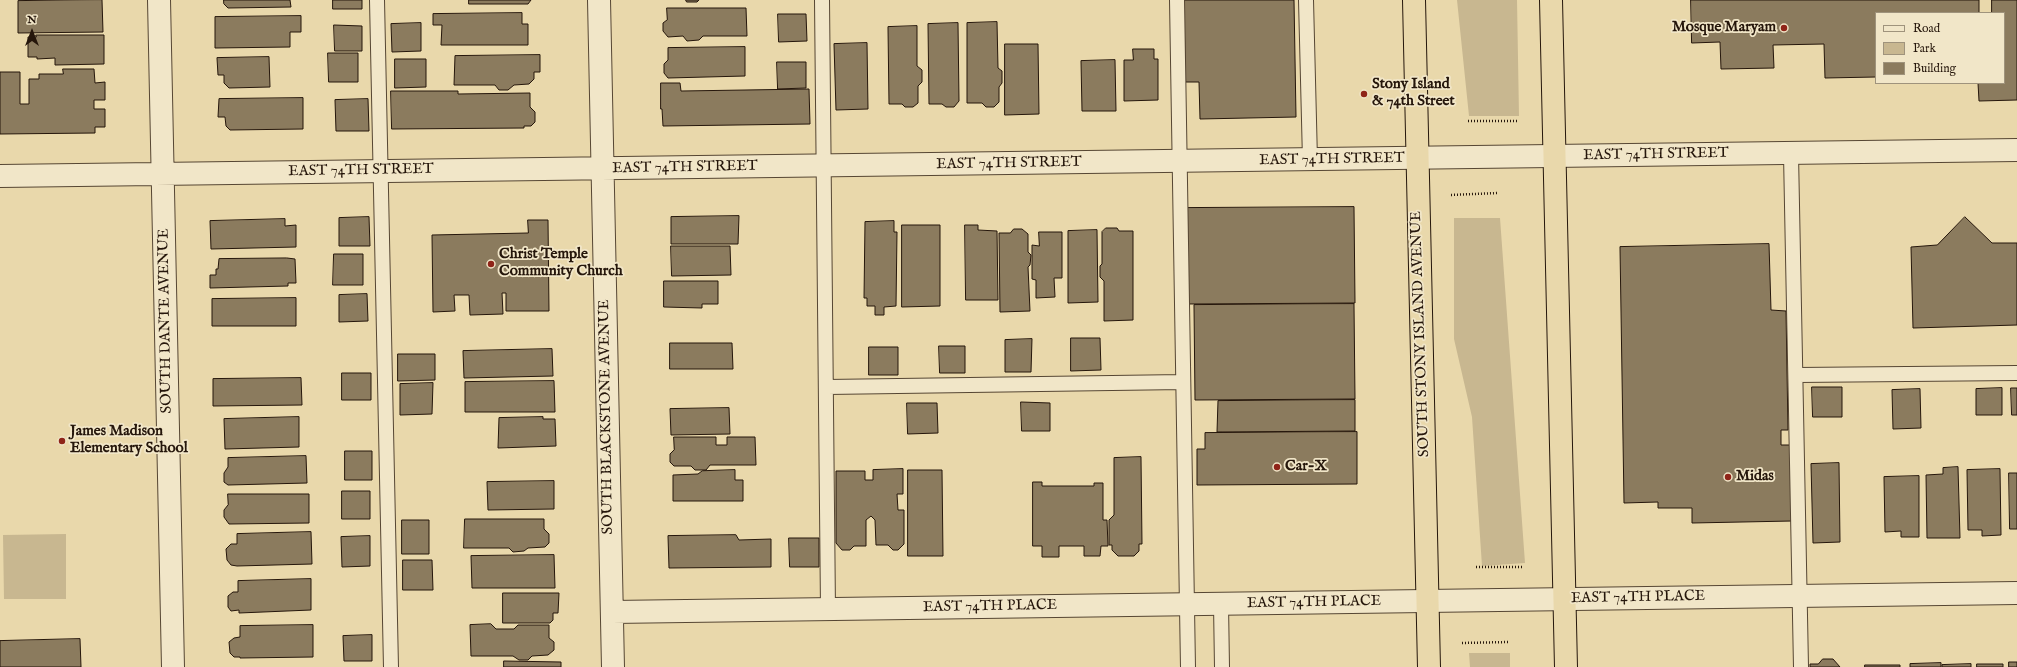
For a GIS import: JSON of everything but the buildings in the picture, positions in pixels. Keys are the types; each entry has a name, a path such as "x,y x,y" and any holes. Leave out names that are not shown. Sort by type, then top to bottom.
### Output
{"highway":[{"name":"SOUTH STONY ISLAND AVENUE","path":"1414,0 1429,601 1429,667"},
{"path":"1551,0 1566,667"}],"street":[{"name":"SOUTH DANTE AVENUE","path":"159,0 172,667"},
{"name":"SOUTH BLACKSTONE AVENUE","path":"599,0 601,169 613,667"},
{"name":"EAST 74TH STREET","path":"0,176 1417,159 2017,150"},
{"name":"EAST 74TH PLACE","path":"612,612 2017,593"}],"lane":[{"path":"378,0 391,667"},
{"path":"822,0 828,609"},
{"path":"1177,0 1188,667"},
{"path":"1306,0 1310,160"},
{"path":"1791,154 1797,375 1801,667"},
{"path":"1797,375 2017,373"},
{"path":"827,387 1183,382"},
{"path":"1221,604 1222,667"}],"path":[{"path":"1468,121 1520,121"},
{"path":"1451,195 1497,193"},
{"path":"1476,567 1524,567"},
{"path":"1462,643 1509,642"}],"green space":[{"path":"1457,0 1517,0 1519,116 1469,116"},
{"path":"1454,218 1500,218 1525,563 1482,566 1472,417 1454,339"},
{"path":"66,534 66,599 4,599 3,535"},
{"path":"1469,653 1510,653 1510,667 1470,667"}],"place":[{"name":"Mosque Maryam","path":"1784,28"},
{"name":"Stony Island & 74th Street","path":"1364,94"},
{"name":"Christ Temple Community Church","path":"491,264"},
{"name":"James Madison Elementary School","path":"62,441"},
{"name":"Car-X","path":"1277,467"},
{"name":"Midas","path":"1728,477"}]}
